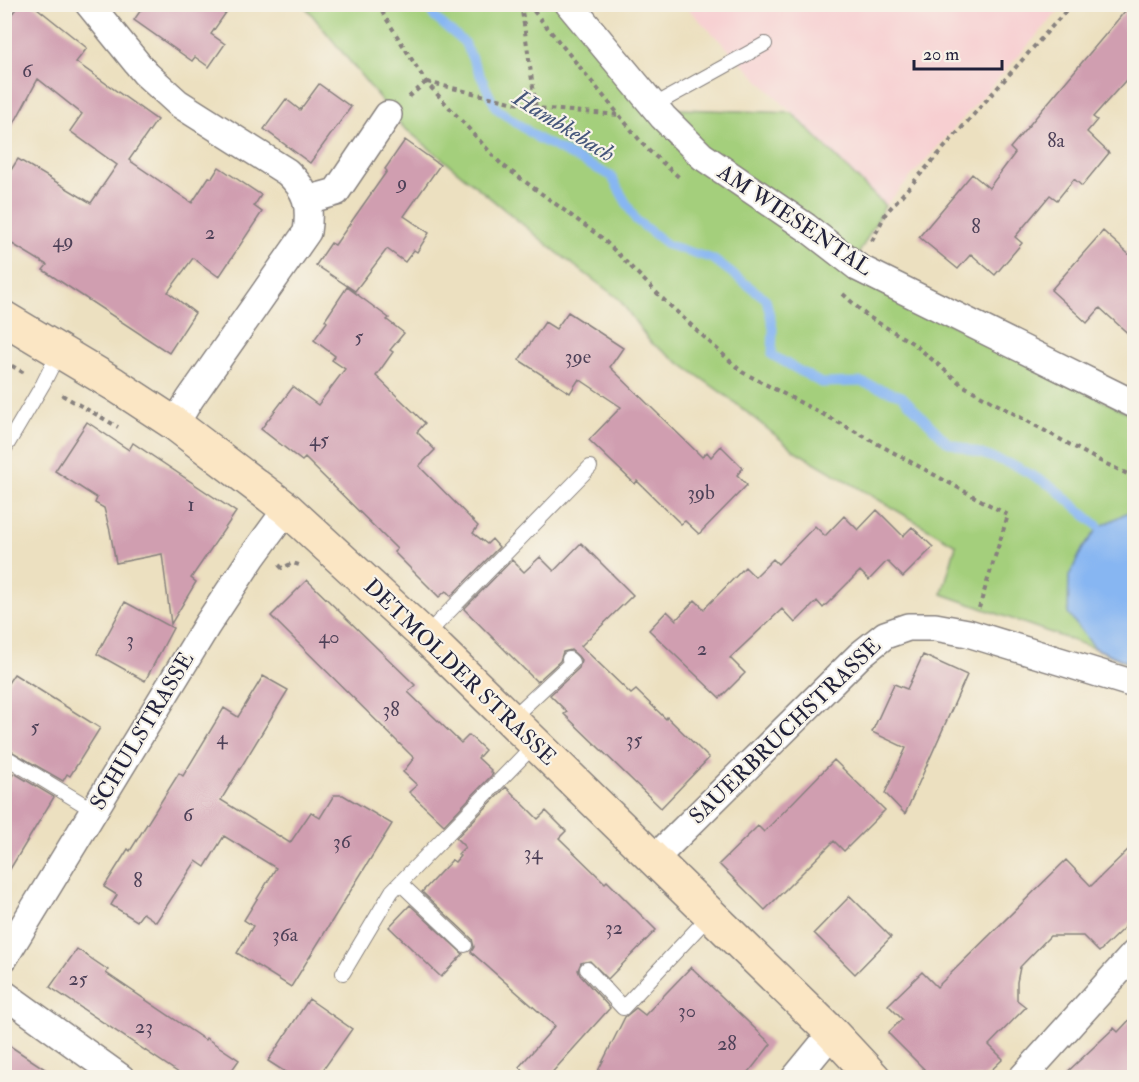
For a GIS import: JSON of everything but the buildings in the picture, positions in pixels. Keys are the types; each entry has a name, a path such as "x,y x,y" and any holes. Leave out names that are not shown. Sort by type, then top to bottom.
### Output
{"main road":[{"name":"DETMOLDER STRASSE","path":"4,318 60,350 175,424 287,509 425,636 711,914 874,1077"}],"street":[{"path":"89,4 145,73 178,103 287,172 300,183 307,200 310,215 307,232 175,424"},
{"name":"AM WIESENTAL","path":"569,4 653,106 702,156 806,227 859,268 1134,404"},
{"path":"307,200 336,192 388,115"},
{"name":"SCHULSTRASSE","path":"4,958 207,625 259,546 287,509"},
{"name":"SAUERBRUCHSTRASSE","path":"654,859 860,655 885,635 908,627 935,627 968,633 1134,684"},
{"path":"1022,1077 1134,954"},
{"path":"4,994 121,1077"},
{"path":"795,1077 832,1033"}],"lane":[{"path":"653,106 765,44"},
{"path":"4,450 60,350"},
{"path":"425,636 590,467"},
{"path":"510,720 572,662 569,659"},
{"path":"343,973 392,891 535,744"},
{"path":"4,756 93,810"},
{"path":"400,883 465,945"},
{"path":"587,969 623,1008 711,914"}],"path":[{"path":"377,4 426,82 501,164 603,238 664,300 742,372 1008,515 977,614 968,633"},
{"path":"521,4 536,108"},
{"path":"426,82 536,108 620,115 528,4"},
{"path":"859,268 886,213 1072,4"},
{"path":"841,292 867,316 914,344 962,385 1096,459 1134,477"},
{"path":"4,361 122,429"},
{"path":"259,546 282,568 293,563 303,566"}],"shaded area":[{"path":"684,5 1064,5 885,206"}],"green space":[{"path":"304,5 559,5 651,108 792,113 885,206 848,273 1134,416 1134,666 1099,650 942,594 956,545 795,451 729,398 650,342 619,299 559,254 402,126"}],"water":[{"path":"1128,512 1134,513 1134,665 1095,648 1068,614 1069,576 1083,548 1099,527"}],"waterway":[{"name":"Hambkebach","path":"430,4 434,17 464,42 496,108 539,139 611,176 636,220 668,245 713,259 766,299 773,328 772,355 821,383 861,382 902,396 947,442 1016,466 1053,487 1099,527 1105,536"}]}
